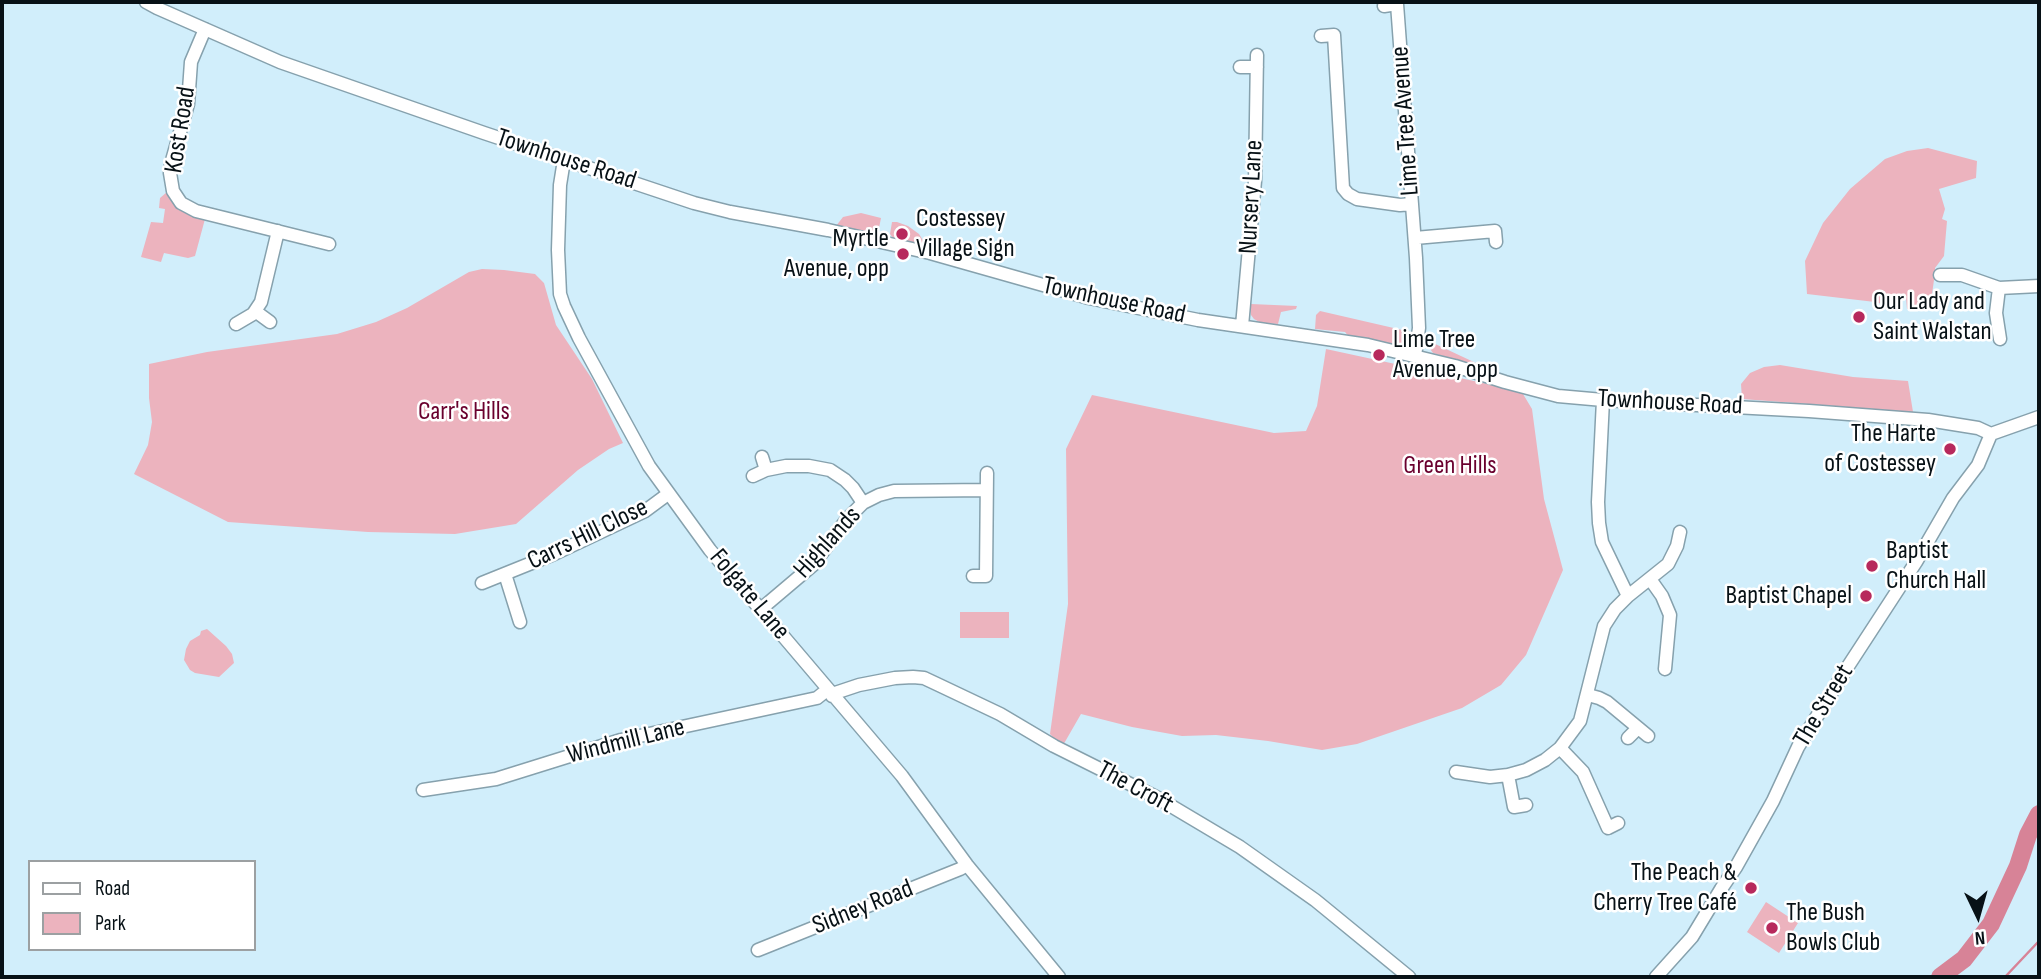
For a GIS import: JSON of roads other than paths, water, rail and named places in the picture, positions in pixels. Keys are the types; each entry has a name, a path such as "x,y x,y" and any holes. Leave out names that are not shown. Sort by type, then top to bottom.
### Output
{"street":[{"name":"Townhouse Road","path":"146,2 280,62 694,203 905,247 1089,298 1198,320 1313,336 1415,355 1558,396 1928,420 1978,428 1991,435"},
{"name":"Lime Tree Avenue","path":"1397,4 1415,238 1419,328 1415,355"},
{"name":"Kost Road","path":"205,29 191,62 188,104 171,164 173,191 181,202 196,211 329,244"},
{"path":"1321,36 1334,35 1343,188 1357,199 1412,204"},
{"name":"Nursery Lane","path":"1240,67 1257,61 1255,181 1242,326"},
{"name":"Folgate Lane","path":"564,160 560,185 558,285 564,306 636,444 668,494 710,550 902,776 967,865 1059,977"},
{"path":"236,324 247,319 261,302 278,231"},
{"path":"1415,238 1495,232"},
{"path":"1945,270 1998,288 2039,286"},
{"path":"1994,332 1998,288"},
{"path":"256,311 270,322"},
{"path":"1602,400 1599,523 1602,542 1628,596"},
{"path":"1991,435 2039,417"},
{"name":"The Street","path":"1656,977 1692,937 1737,867 1773,801 1798,747 1916,562 1953,498 1978,465 1991,435"},
{"path":"762,457 766,470"},
{"path":"753,476 786,466 830,470 845,480 863,503"},
{"path":"986,576 987,473"},
{"name":"Highlands","path":"761,609 813,565 847,519 863,503 894,491 986,490"},
{"name":"Carrs Hill Close","path":"482,583 554,554 645,511 668,494"},
{"path":"1456,772 1490,777 1508,775 1526,770 1560,748 1580,721 1604,626 1628,596 1668,564 1677,546 1680,532"},
{"name":"Carrs Hill Close","path":"504,616 518,617 505,574"},
{"path":"1650,579 1662,596 1670,615 1669,662"},
{"name":"The Croft","path":"830,693 895,678 924,678 1000,714 1054,746 1156,797 1251,855 1315,900 1409,977"},
{"name":"Windmill Lane","path":"423,790 496,779 621,740 830,693"},
{"path":"1588,695 1607,702 1643,732 1628,738"},
{"path":"1560,748 1583,772 1608,827"},
{"path":"1508,775 1514,807"},
{"name":"Sidney Road","path":"758,950 967,865"}],"waterway":[{"path":"1940,977 1964,959 1991,924 2039,814"},
{"path":"2005,977 2039,941"}],"place":[{"name":"Costessey Village Sign","path":"902,234"},
{"name":"Myrtle Avenue, opp","path":"903,254"},
{"name":"Our Lady and Saint Walstan","path":"1859,317"},
{"name":"Lime Tree Avenue, opp","path":"1379,355"},
{"name":"The Harte of Costessey","path":"1950,449"},
{"name":"Baptist Church Hall","path":"1872,566"},
{"name":"Baptist Chapel","path":"1866,596"},
{"name":"The Peach & Cherry Tree Café","path":"1751,888"},
{"name":"The Bush Bowls Club","path":"1772,928"}],"park label":[{"name":"Carr's Hills","path":"464,412"},
{"name":"Green Hills","path":"1450,466"}]}
